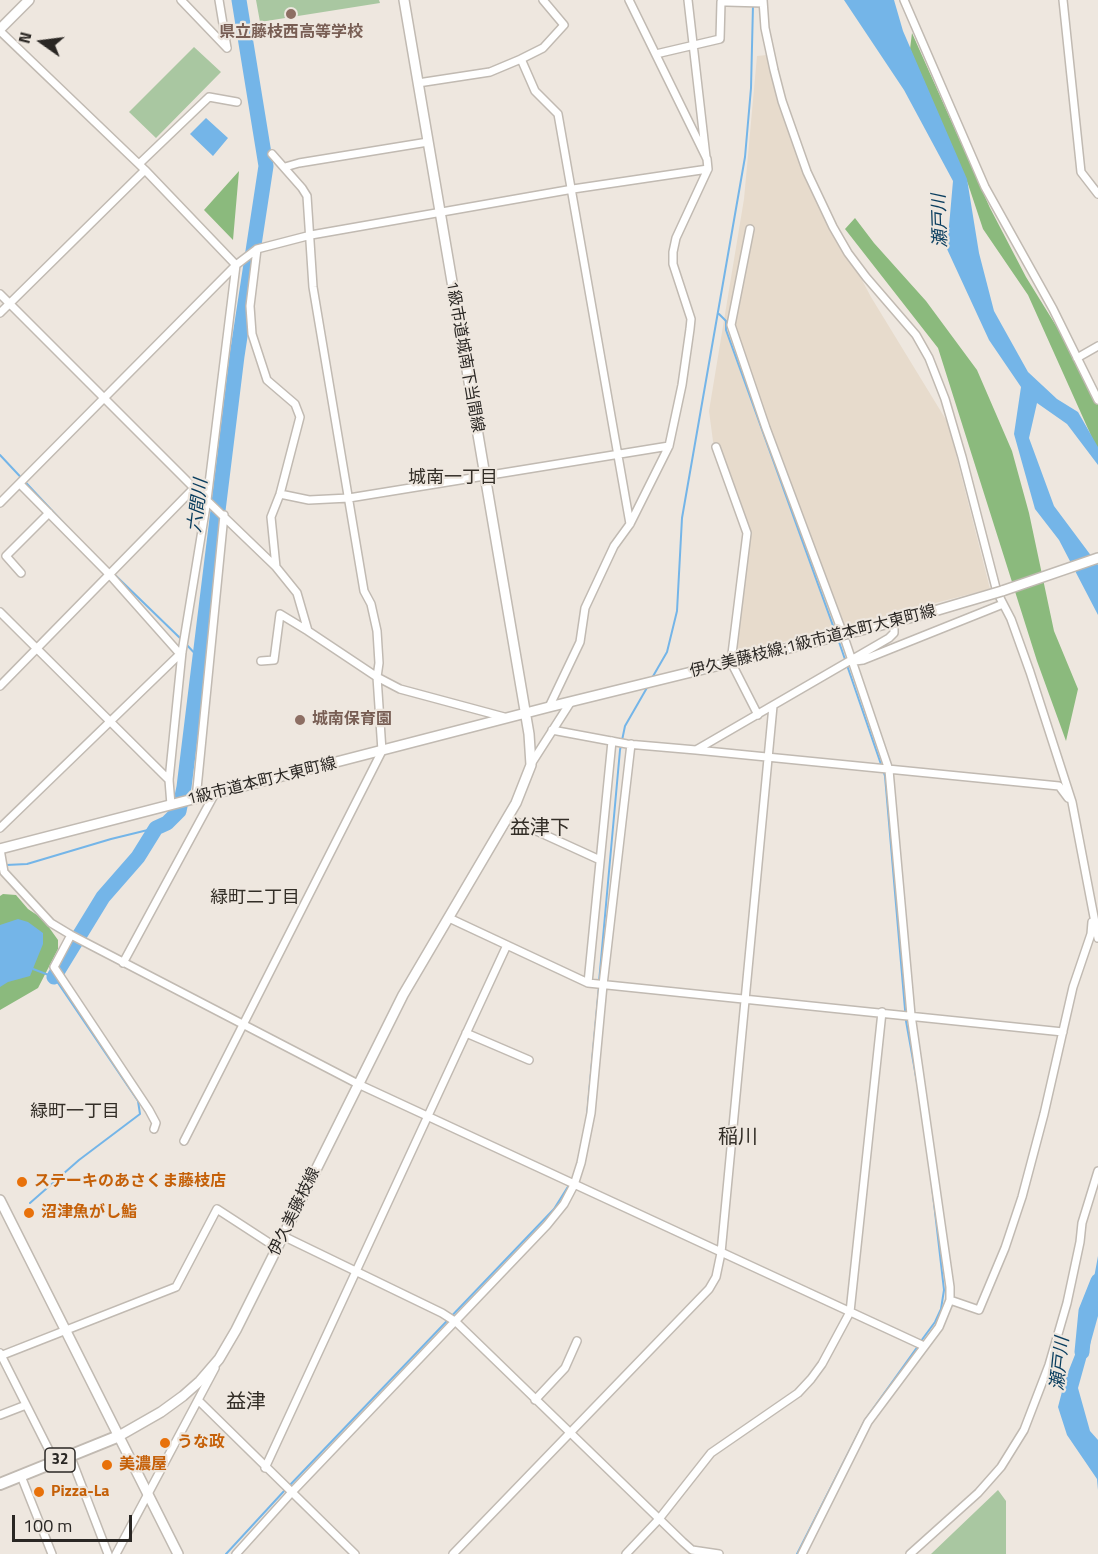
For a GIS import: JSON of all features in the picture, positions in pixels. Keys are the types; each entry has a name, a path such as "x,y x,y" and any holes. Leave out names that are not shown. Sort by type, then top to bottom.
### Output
{"main road":[{"path":"0,30 29,0"},
{"name":"1級市道城南下当間線","path":"404,0 524,714"},
{"name":"伊久美藤枝線;1級市道本町大東町線","path":"524,714 894,621 998,592 1098,558"},
{"name":"1級市道本町大東町線","path":"0,849 524,714"},
{"name":"伊久美藤枝線","path":"119,1436 161,1412 200,1381 219,1359 236,1330 403,994 516,803 531,765 529,734 524,714"},
{"path":"0,1200 4,1219 65,1330 178,1554"},
{"name":"32","path":"0,1484 119,1436"}],"street":[{"path":"181,0 227,48 219,0"},
{"path":"418,83 490,72 543,48 564,26 543,0"},
{"path":"629,0 707,159"},
{"path":"549,707 580,642 585,608 614,546 630,524 669,446 682,385 691,319 673,264 673,252 683,221 708,169 688,0"},
{"path":"904,0 985,188 1048,299 1098,400"},
{"path":"1063,0 1081,172 1097,192"},
{"path":"656,54 720,39 721,2 763,2 765,28 782,101 807,172 832,227 866,277 916,335 929,358 963,458 998,592 1011,619 1030,672 1072,802 1098,938"},
{"path":"0,30 142,167 236,265"},
{"path":"521,59 535,91 558,114 573,189 630,524"},
{"path":"0,313 209,97 237,102"},
{"path":"285,167 428,142"},
{"path":"184,1141 382,751 377,677 379,663 377,631 371,604 364,591 313,287 307,196 272,154"},
{"path":"0,504 236,265 257,249 311,235 573,189 708,169"},
{"path":"750,229 731,325 766,428 843,634 889,770 911,1016 950,1287 950,1300 939,1327 868,1422 802,1554"},
{"path":"257,249 250,306 252,334 267,380 295,404 300,417 280,494 271,517 276,567"},
{"path":"171,805 170,780 181,653 207,500 236,265"},
{"path":"0,294 276,567 297,593 308,631"},
{"path":"1077,358 1098,346"},
{"path":"280,494 309,500 350,498 669,446"},
{"path":"716,447 747,533 731,662 758,715"},
{"path":"20,484 109,574 181,653"},
{"path":"0,686 194,488"},
{"path":"21,573 6,556 49,513"},
{"path":"196,799 224,515"},
{"path":"851,661 863,660 1003,604"},
{"path":"0,612 170,780"},
{"path":"261,661 273,660 280,614 377,677 400,689 508,718"},
{"path":"696,750 889,638 894,633 894,621"},
{"path":"1,824 111,722 181,653"},
{"path":"531,765 570,703"},
{"path":"453,1554 709,1289 716,1277 721,1252 773,706"},
{"path":"552,730 629,744 1059,786 1072,802"},
{"path":"588,983 612,741"},
{"path":"236,1554 292,1492 547,1225 564,1204 574,1185 591,1113 629,744"},
{"path":"123,963 214,795"},
{"path":"508,818 600,860"},
{"path":"0,849 4,872 51,923 123,963 358,1084 924,1346"},
{"path":"950,1300 979,1310 996,1269 1022,1197 1073,987 1090,934 1093,916"},
{"path":"448,918 588,983 1063,1032"},
{"path":"71,935 54,967 149,1110 156,1123 154,1129"},
{"path":"265,1468 507,945"},
{"path":"626,1554 659,1519 711,1452 798,1393 811,1379 822,1364 850,1312 882,1012"},
{"path":"466,1033 529,1060"},
{"path":"910,1554 978,1493 1001,1467 1024,1430 1049,1365 1067,1303 1082,1223 1098,1171"},
{"path":"55,1462 0,1355 176,1287 217,1209 277,1248"},
{"path":"283,1236 442,1313 456,1322 692,1550 719,1554"},
{"path":"535,1400 565,1368 578,1341"},
{"path":"116,1554 219,1359"},
{"path":"198,1400 355,1554"},
{"path":"0,1415 26,1405"},
{"path":"70,1455 108,1554"},
{"path":"21,1476 52,1554"}],"shaded area":[{"path":"767,55 798,160 871,297 948,423 990,589 736,654 746,533 715,456 709,411 744,199 757,56"}],"green space":[{"path":"256,0 379,0 380,3 260,22"},
{"path":"912,33 990,208 1026,277 1071,350 1098,403 1098,451 1028,295 983,229 968,184 910,49"},
{"path":"194,47 221,72 156,138 129,112"},
{"path":"239,171 233,240 204,210"},
{"path":"855,218 874,243 926,301 977,370 1012,451 1029,513 1054,631 1078,689 1066,741 1037,661 938,348 845,229"},
{"path":"3,894 16,895 28,909 43,919 58,940 58,949 38,988 0,1010 0,896"},
{"path":"998,1490 1006,1501 1006,1554 931,1554"}],"water":[{"path":"844,0 894,0 903,31 967,179 979,253 994,311 1028,372 1057,399 1078,412 1098,447 1098,465 1067,424 1037,403 1029,438 1054,506 1098,565 1098,615 1059,540 1035,509 1014,434 1021,387 989,340 947,249 953,181 904,90"},
{"path":"206,118 228,138 213,156 190,134"},
{"path":"18,919 28,922 43,933 43,944 30,976 8,982 0,987 0,925"},
{"path":"1098,1256 1098,1316 1078,1388 1090,1431 1098,1440 1098,1490 1097,1479 1067,1435 1058,1407 1065,1380 1084,1332"}],"waterway":[{"name":"六間川","path":"54,977 103,897 138,857 156,828 167,823 179,811 184,787 237,356 266,166 239,0"},
{"path":"652,678 667,652 677,611 682,518 745,157 751,88 753,5"},
{"path":"719,314 726,321 726,330 836,634"},
{"path":"0,455 72,532"},
{"path":"114,574 181,639"},
{"path":"838,639 885,776 906,1021 917,1082"},
{"path":"185,643 200,659"},
{"path":"599,982 620,750 625,726 648,686"},
{"path":"6,865 27,864 156,828"},
{"path":"30,1203 79,1160 140,1114 138,1101 54,977 33,969"},
{"path":"587,1116 599,987"},
{"path":"921,1341 935,1322 941,1309 944,1290 931,1177"},
{"path":"289,1486 554,1209 569,1185"},
{"name":"瀬戸川","path":"1082,1352 1086,1311 1098,1281"},
{"path":"797,1554 865,1420 918,1346"},
{"path":"226,1554 285,1490"}],"place":[{"name":"県立藤枝西高等学校","path":"291,14"},
{"name":"城南保育園","path":"300,720"},
{"name":"ステーキのあさくま藤枝店","path":"22,1182"},
{"name":"沼津魚がし鮨","path":"29,1213"},
{"name":"うな政","path":"165,1443"},
{"name":"美濃屋","path":"107,1465"},
{"name":"Pizza-La","path":"39,1492"}],"district":[{"name":"城南一丁目","path":"453,479"},
{"name":"益津下","path":"540,829"},
{"name":"緑町二丁目","path":"255,899"},
{"name":"緑町一丁目","path":"75,1113"},
{"name":"稲川","path":"738,1138"},
{"name":"益津","path":"246,1403"}]}
